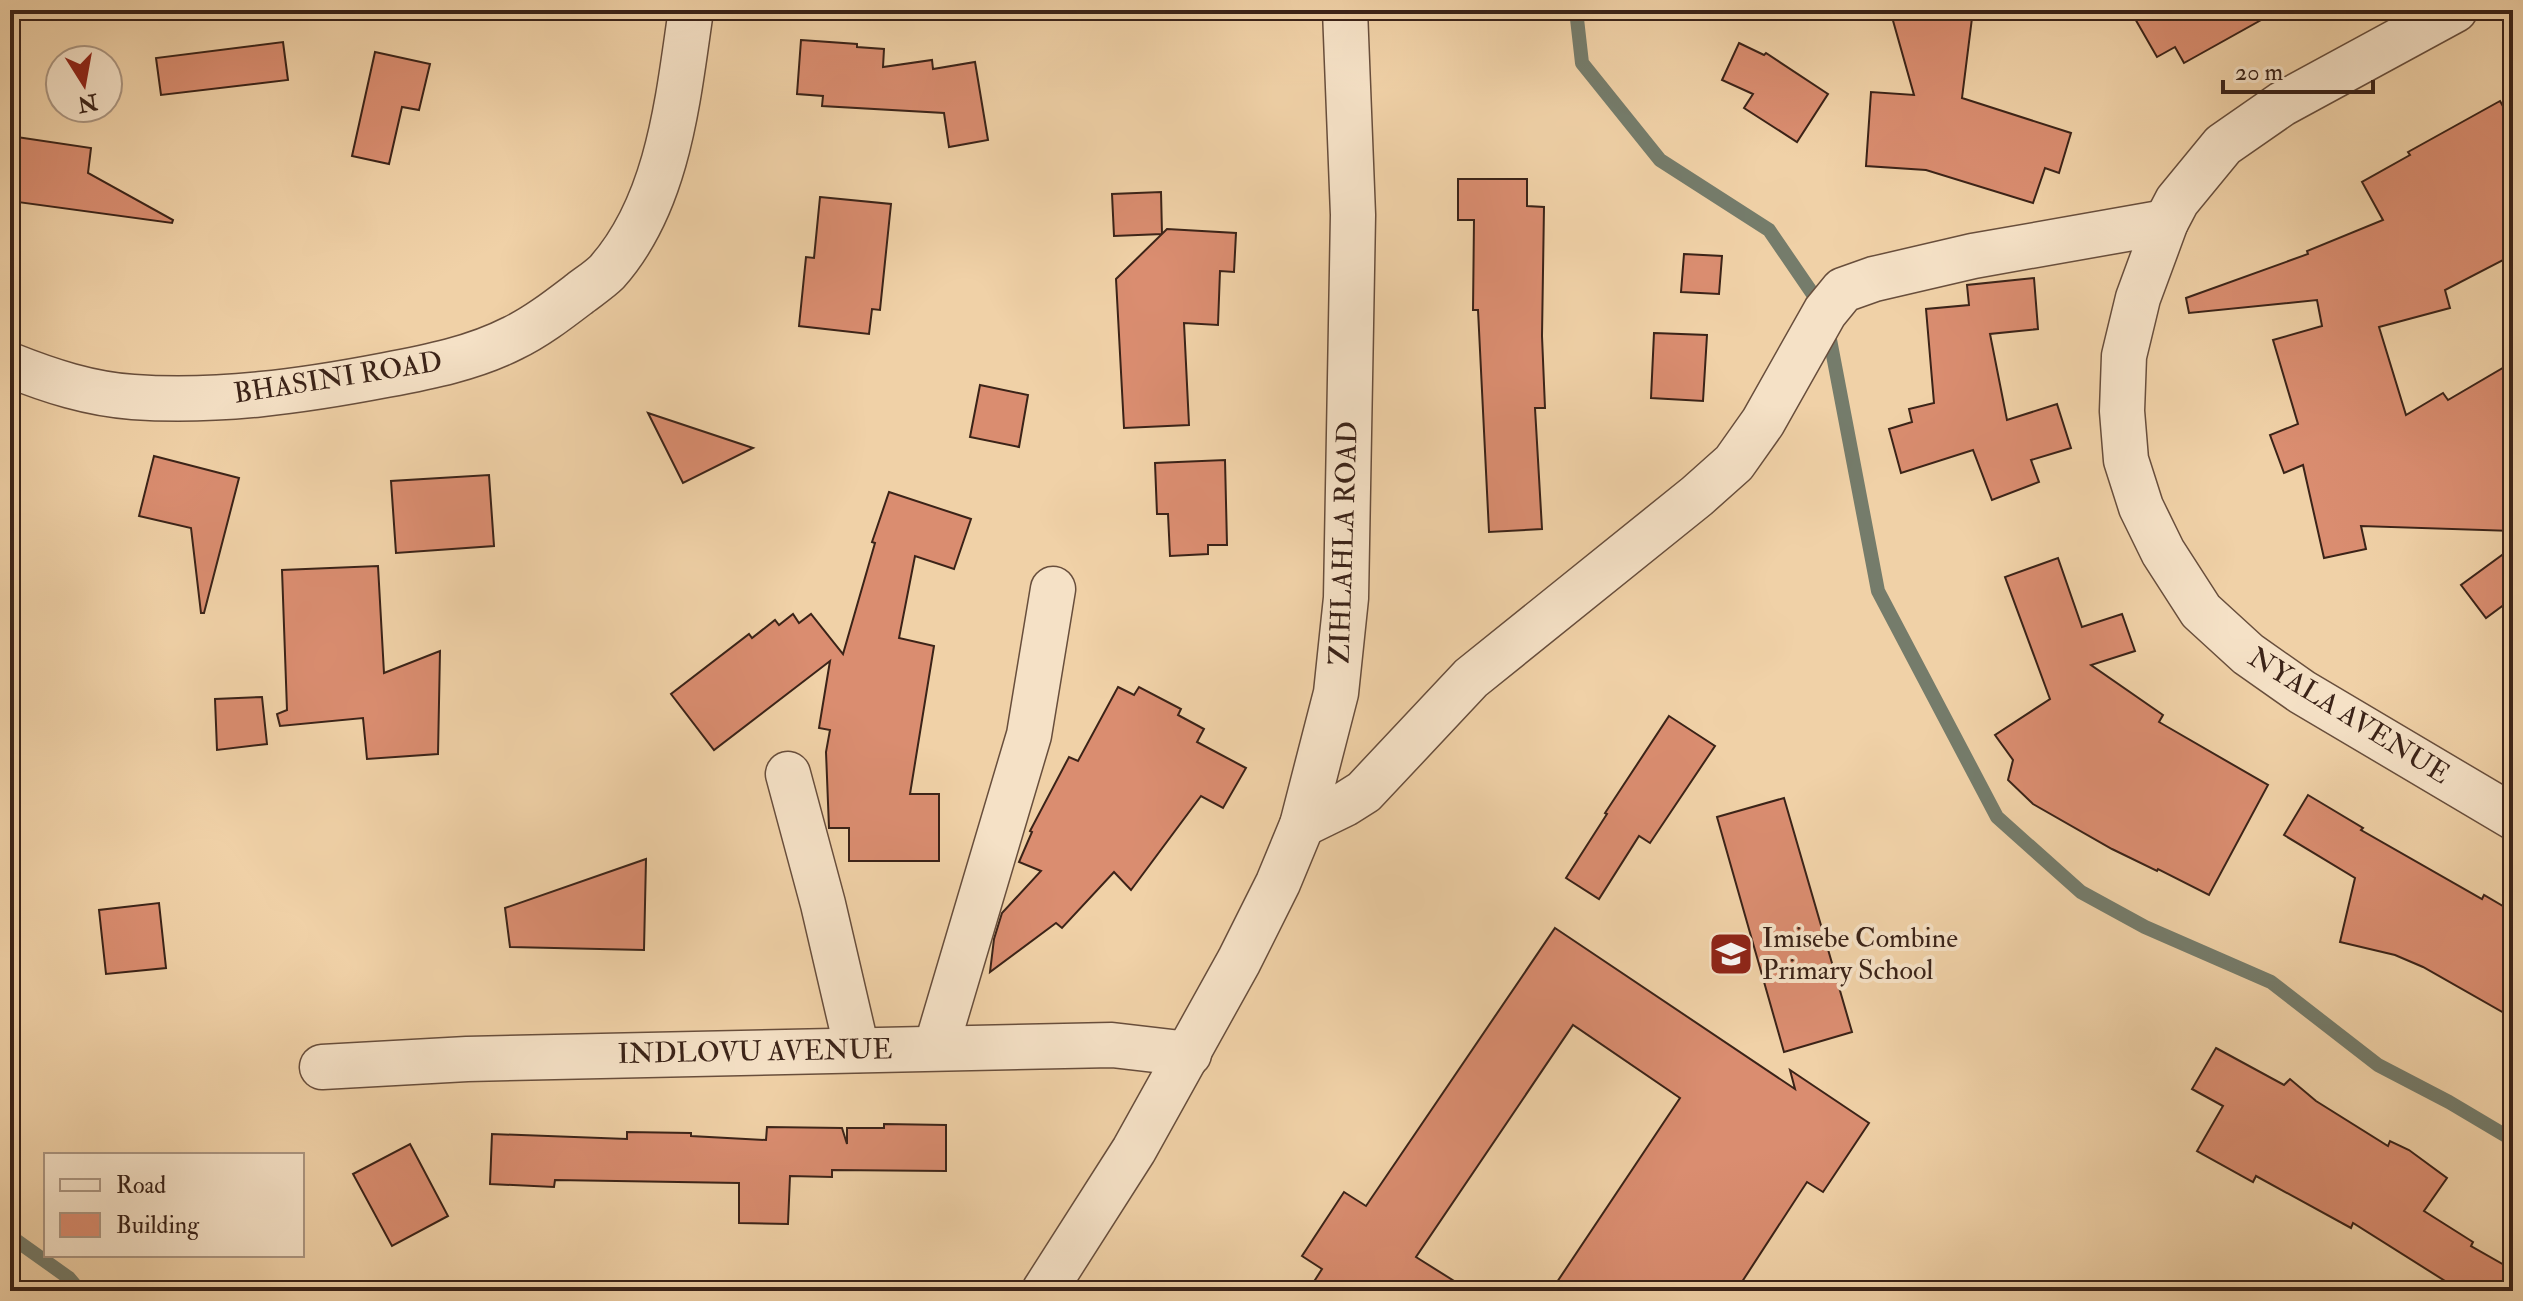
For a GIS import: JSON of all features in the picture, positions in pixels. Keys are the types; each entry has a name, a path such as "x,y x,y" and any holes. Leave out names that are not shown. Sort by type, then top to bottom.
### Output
{"street":[{"name":"BHASINI ROAD","path":"10,365 74,388 132,397 207,398 297,390 383,376 442,364 513,339 559,309 606,272 638,226 664,164 679,96 691,10"},
{"name":"ZIHLAHLA ROAD","path":"1044,1291 1134,1150 1239,961 1302,825 1336,693 1346,598 1353,215 1345,10"},
{"name":"NYALA AVENUE","path":"2455,10 2282,104 2223,145 2177,201 2166,222 2138,298 2124,356 2122,411 2126,460 2141,507 2163,552 2201,611 2248,654 2302,692 2513,817"},
{"path":"1302,825 1364,792 1471,678 1734,463 1763,422 1825,312 1843,290 1874,279 1973,256 2166,222"},
{"path":"936,1048 1029,735 1053,589"},
{"path":"788,774 823,904 857,1050"},
{"name":"INDLOVU AVENUE","path":"322,1067 467,1059 1112,1045 1189,1054"}],"building":[{"path":"1890,10 1973,10 1962,98 2071,133 2059,173 2045,168 2033,203 1926,170 1866,166 1871,92 1914,95"},
{"path":"2130,10 2279,10 2184,63 2175,47 2157,57"},
{"path":"801,40 884,49 883,67 932,60 933,69 975,62 988,140 949,147 944,113 822,106 823,96 797,94"},
{"path":"283,42 288,80 161,95 156,58"},
{"path":"1739,43 1764,55 1766,53 1828,94 1797,142 1744,108 1753,94 1722,80"},
{"path":"375,52 430,64 419,110 402,107 389,164 352,156"},
{"path":"2500,101 2513,124 2513,255 2445,290 2450,308 2379,327 2406,415 2443,393 2448,400 2513,362 2513,531 2361,526 2366,549 2324,558 2303,465 2284,473 2270,435 2298,424 2273,340 2322,326 2317,300 2189,313 2186,298 2308,254 2307,251 2383,220 2362,182 2410,155 2408,152"},
{"path":"10,136 91,148 88,173 173,220 172,223 10,201"},
{"path":"1458,179 1527,179 1527,206 1544,207 1542,336 1545,408 1535,408 1542,529 1489,532 1478,310 1473,310 1474,220 1458,220"},
{"path":"1161,192 1162,234 1114,236 1112,194"},
{"path":"820,197 891,204 880,310 872,309 869,334 799,326 806,257 814,258"},
{"path":"1167,229 1236,233 1234,272 1220,271 1218,325 1184,323 1189,425 1124,428 1116,279"},
{"path":"1684,254 1722,256 1719,294 1681,292"},
{"path":"2034,278 2038,329 1990,334 2007,420 2057,404 2071,448 2031,460 2039,482 1992,500 1973,450 1901,473 1889,429 1912,422 1909,409 1934,403 1926,309 1969,305 1967,285"},
{"path":"1654,333 1707,335 1703,401 1651,398"},
{"path":"980,385 1028,395 1019,447 970,437"},
{"path":"648,413 753,448 683,483"},
{"path":"154,456 239,478 204,613 201,613 191,528 139,516"},
{"path":"1225,460 1227,545 1208,545 1208,554 1170,556 1168,514 1157,514 1155,463"},
{"path":"489,475 494,546 396,553 391,481"},
{"path":"889,492 971,519 954,569 915,556 899,638 934,646 910,794 939,794 939,861 849,861 849,828 829,828 826,752 830,730 819,728 830,661 714,750 671,694 749,634 752,638 775,620 779,625 793,614 799,623 811,614 843,654 875,543 872,542"},
{"path":"2513,547 2513,598 2486,618 2461,585"},
{"path":"2058,558 2082,627 2122,614 2135,651 2091,665 2163,715 2159,722 2268,785 2209,895 2112,849 2033,804 2008,780 2013,760 1995,735 2050,699 2005,577"},
{"path":"378,566 384,673 440,651 438,754 367,759 363,718 280,726 277,714 287,710 282,570"},
{"path":"1118,687 1134,695 1139,687 1181,709 1178,715 1204,729 1197,742 1246,768 1223,808 1201,796 1131,890 1114,872 1062,928 1056,923 990,972 994,939 1002,913 1041,871 1019,862 1030,831 1069,757 1078,761"},
{"path":"262,697 267,744 217,750 215,699"},
{"path":"1669,716 1715,746 1650,843 1639,836 1599,899 1566,878"},
{"path":"2308,795 2363,828 2361,830 2482,899 2484,895 2513,912 2513,1018 2423,967 2395,955 2340,942 2355,878 2284,835"},
{"path":"1784,798 1852,1032 1784,1052 1717,817"},
{"path":"646,859 644,950 510,947 505,908"},
{"path":"159,903 166,968 106,974 99,910"},
{"path":"1555,928 1795,1089 1790,1070 1869,1123 1823,1192 1807,1182 1736,1291 1551,1291 1680,1098 1573,1025 1416,1257 1470,1291 1308,1291 1322,1269 1302,1256 1344,1192 1366,1206"},
{"path":"2216,1048 2284,1085 2290,1079 2316,1101 2388,1146 2390,1141 2409,1150 2447,1178 2424,1211 2473,1242 2471,1246 2513,1270 2513,1291 2461,1291 2353,1223 2351,1228 2256,1176 2253,1182 2197,1151 2223,1106 2192,1089"},
{"path":"884,1124 946,1125 946,1171 832,1170 832,1177 790,1176 788,1224 739,1223 739,1183 555,1180 554,1187 490,1184 492,1134 627,1139 627,1132 691,1133 691,1136 766,1140 767,1127 842,1128 847,1144 847,1128 884,1128"},
{"path":"410,1144 448,1216 392,1246 353,1174"}],"waterway":[{"path":"1576,10 1582,63 1660,160 1769,230 1821,306"},
{"path":"1828,329 1878,591 1997,817 2081,892 2145,927 2271,982 2378,1065 2513,1140"},
{"path":"10,1236 69,1278 80,1291"}],"place":[{"name":"Imisebe Combine Primary School","path":"1731,954"}]}
